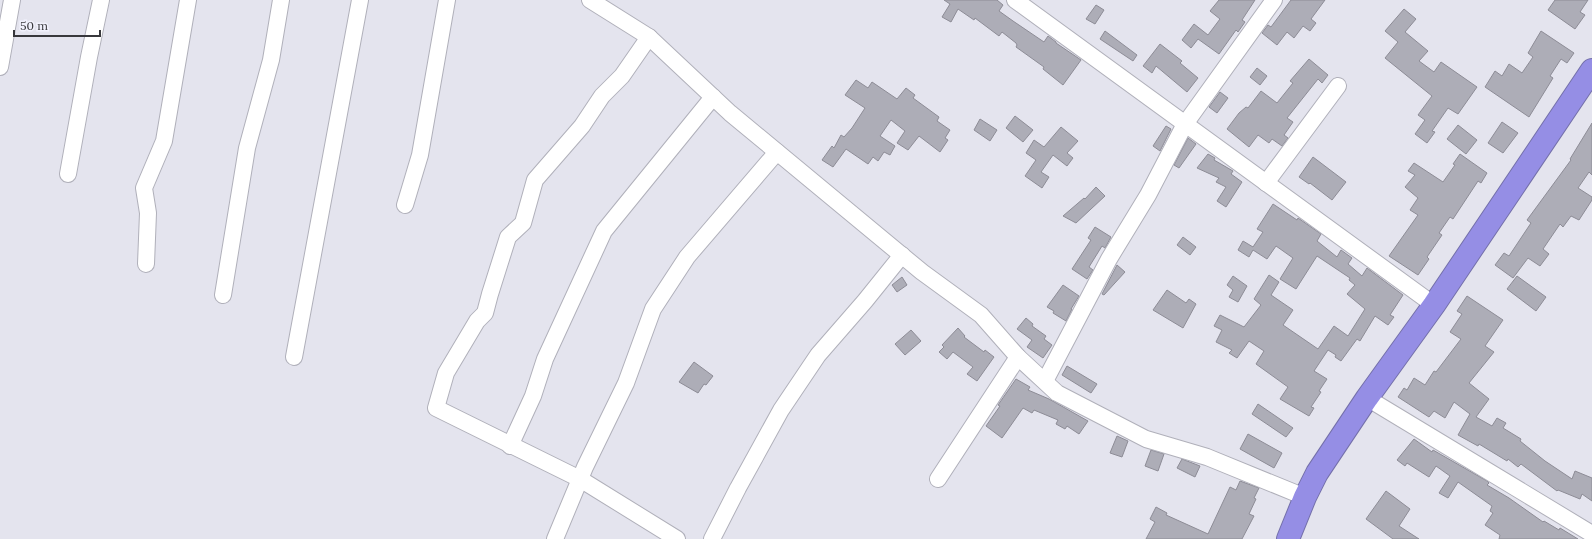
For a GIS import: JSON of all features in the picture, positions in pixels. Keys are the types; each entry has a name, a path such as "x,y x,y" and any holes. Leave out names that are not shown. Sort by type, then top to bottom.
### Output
{"highway":[{"path":"1288,539 1305,497 1317,473 1367,398 1588,85"}],"street":[{"path":"0,67 12,0"},
{"path":"68,174 89,57 102,0"},
{"path":"146,264 148,213 144,188 164,140 188,0"},
{"path":"223,295 247,148 271,60 281,0"},
{"path":"294,357 360,0"},
{"path":"405,205 420,155 447,0"},
{"path":"590,0 649,37 730,113 902,255 981,315 1018,357 1057,392 1146,439 1207,457 1305,497"},
{"path":"1015,0 1434,305"},
{"path":"1045,381 1109,259 1148,195 1185,124 1274,0"},
{"path":"649,37 622,76 602,96 582,126 535,180 523,223 508,237 485,313 477,321 446,373 436,408 510,446 580,479 677,539"},
{"path":"1266,183 1338,86"},
{"path":"510,446 533,396 546,359 604,231 713,97"},
{"path":"555,539 580,479 626,383 654,309 687,257 777,152"},
{"path":"712,539 781,410 818,355 865,301 902,255"},
{"path":"938,479 1018,357"},
{"path":"1367,398 1592,534"}],"building":[{"path":"944,0 997,0 1003,5 999,11 1013,21 1044,42 1048,36 1081,60 1063,85 1043,69 1044,67 1016,47 1016,43 1002,32 999,36 975,18 974,20 958,9 951,22 942,17 950,4"},
{"path":"1219,0 1255,0 1242,20 1245,22 1238,32 1236,30 1219,54 1198,39 1191,48 1182,40 1194,24 1208,35 1220,19 1210,11"},
{"path":"1291,0 1325,0 1311,19 1316,23 1310,31 1303,26 1294,38 1287,32 1277,45 1262,33 1268,25 1271,27"},
{"path":"1555,0 1588,0 1580,12 1585,15 1575,29 1548,10"},
{"path":"1096,5 1104,10 1095,24 1086,19"},
{"path":"1404,9 1416,19 1405,32 1428,51 1419,61 1434,72 1441,62 1477,87 1458,114 1448,108 1432,131 1435,132 1427,143 1415,134 1425,120 1418,115 1432,96 1385,58 1398,42 1385,31"},
{"path":"1105,31 1137,55 1133,61 1100,39"},
{"path":"1541,31 1574,53 1567,63 1561,59 1550,76 1553,78 1529,117 1485,87 1495,71 1502,76 1509,64 1522,73 1533,57 1528,53"},
{"path":"1160,44 1182,61 1180,63 1198,78 1187,92 1156,66 1152,73 1143,66"},
{"path":"1309,59 1328,75 1322,83 1318,79 1287,118 1293,122 1284,135 1288,138 1282,146 1272,139 1269,143 1258,135 1249,147 1227,129 1239,113 1246,107 1248,108 1261,91 1277,103 1293,83 1290,81"},
{"path":"1257,68 1267,76 1260,85 1250,77"},
{"path":"856,80 868,88 872,82 897,99 906,88 915,95 913,98 939,117 937,121 950,130 945,138 948,140 940,152 919,136 908,150 897,143 905,131 891,120 880,136 895,146 890,155 884,152 878,161 873,157 868,164 846,149 833,167 822,160 832,146 834,148 841,135 844,137 852,128 865,108 845,95"},
{"path":"1220,92 1228,98 1217,113 1209,107"},
{"path":"1015,116 1033,130 1023,142 1006,128"},
{"path":"980,119 997,130 990,141 974,130"},
{"path":"1502,122 1518,133 1503,153 1488,143"},
{"path":"1592,123 1592,175 1589,172 1578,188 1592,197 1592,200 1579,220 1571,216 1563,227 1560,224 1543,249 1549,254 1540,266 1528,258 1513,278 1495,265 1504,253 1509,256 1531,223 1527,220 1571,160 1570,159"},
{"path":"1458,125 1477,140 1466,154 1447,139"},
{"path":"1166,126 1171,129 1160,151 1153,146"},
{"path":"1061,127 1078,141 1067,153 1073,158 1067,166 1053,155 1041,172 1049,177 1042,188 1025,176 1036,160 1026,153 1034,140 1044,147"},
{"path":"1188,138 1196,144 1179,168 1174,165"},
{"path":"1208,154 1215,158 1214,160 1233,171 1231,174 1242,182 1226,207 1217,201 1226,187 1216,182 1219,178 1197,168"},
{"path":"1460,154 1487,173 1481,183 1478,181 1453,219 1450,217 1439,233 1442,235 1427,257 1429,259 1418,275 1389,256 1418,215 1410,210 1418,198 1405,187 1415,175 1408,171 1414,163 1443,182 1455,165 1453,164"},
{"path":"1313,157 1346,182 1332,200 1310,183 1309,184 1299,177"},
{"path":"1096,187 1105,196 1076,223 1063,216 1084,198 1085,199"},
{"path":"1273,204 1297,220 1298,218 1321,234 1317,241 1337,257 1341,250 1352,258 1348,264 1362,276 1367,268 1403,295 1390,315 1394,317 1388,325 1375,316 1360,341 1357,339 1341,361 1335,357 1336,355 1328,350 1314,371 1327,379 1319,391 1321,392 1311,407 1314,408 1309,416 1280,399 1288,387 1256,364 1264,351 1249,341 1237,358 1229,353 1232,350 1216,342 1222,330 1214,326 1220,315 1244,327 1261,305 1254,299 1269,275 1279,282 1271,295 1293,310 1283,325 1318,349 1334,326 1348,336 1365,309 1347,294 1355,285 1349,280 1350,278 1317,256 1296,289 1280,279 1293,258 1276,246 1267,259 1253,250 1249,257 1238,250 1243,241 1253,247 1263,232 1257,229"},
{"path":"1095,227 1111,237 1105,248 1102,246 1089,267 1093,270 1087,279 1072,269 1091,240 1088,238"},
{"path":"1183,237 1196,247 1190,255 1177,245"},
{"path":"1117,265 1125,272 1104,295 1102,294"},
{"path":"1233,276 1247,286 1238,302 1229,297 1233,290 1227,285"},
{"path":"1517,276 1546,297 1536,311 1507,289"},
{"path":"902,277 907,285 897,292 892,285"},
{"path":"1063,285 1079,296 1066,321 1053,313 1054,311 1047,307"},
{"path":"1167,290 1186,303 1189,299 1196,304 1183,328 1153,310"},
{"path":"1467,296 1503,320 1485,346 1494,352 1469,383 1489,399 1476,417 1492,426 1497,418 1506,423 1503,428 1521,439 1520,441 1545,461 1572,479 1575,471 1592,478 1592,501 1582,494 1580,499 1558,490 1557,491 1521,464 1518,467 1508,459 1507,461 1479,444 1478,446 1458,435 1470,414 1454,402 1445,418 1434,411 1429,417 1398,397 1404,388 1407,390 1414,378 1425,385 1434,371 1436,372 1461,339 1450,332 1462,314 1457,311"},
{"path":"1026,318 1033,324 1032,326 1046,336 1044,339 1052,345 1043,358 1027,347 1032,340 1017,329"},
{"path":"958,328 965,336 964,337 984,352 985,350 994,357 977,381 967,374 973,367 953,352 947,359 939,352 944,347 942,345"},
{"path":"911,330 921,341 905,355 895,344"},
{"path":"694,362 713,376 706,385 704,384 698,393 679,382"},
{"path":"1067,366 1097,384 1091,393 1062,375"},
{"path":"1016,379 1030,387 1028,390 1049,399 1088,421 1079,434 1067,426 1065,429 1056,424 1058,420 1034,410 1032,413 1023,408 1002,438 986,426"},
{"path":"1258,404 1293,428 1286,437 1252,414"},
{"path":"1248,434 1282,453 1274,468 1240,449"},
{"path":"1117,436 1128,441 1122,457 1110,453"},
{"path":"1414,439 1432,452 1433,450 1487,481 1489,483 1487,485 1509,498 1543,522 1544,521 1559,530 1560,528 1578,539 1499,539 1500,535 1485,525 1493,513 1490,511 1492,506 1458,482 1448,498 1439,493 1450,476 1436,466 1429,477 1407,463 1405,466 1397,460"},
{"path":"1151,450 1164,454 1158,471 1145,466"},
{"path":"1182,459 1200,466 1195,477 1177,468"},
{"path":"1240,481 1259,488 1249,514 1254,516 1242,539 1146,539 1155,522 1150,519 1156,507 1167,513 1166,515 1208,534 1230,487 1236,490"},
{"path":"1386,491 1410,509 1399,526 1419,539 1393,539 1366,519"}]}
